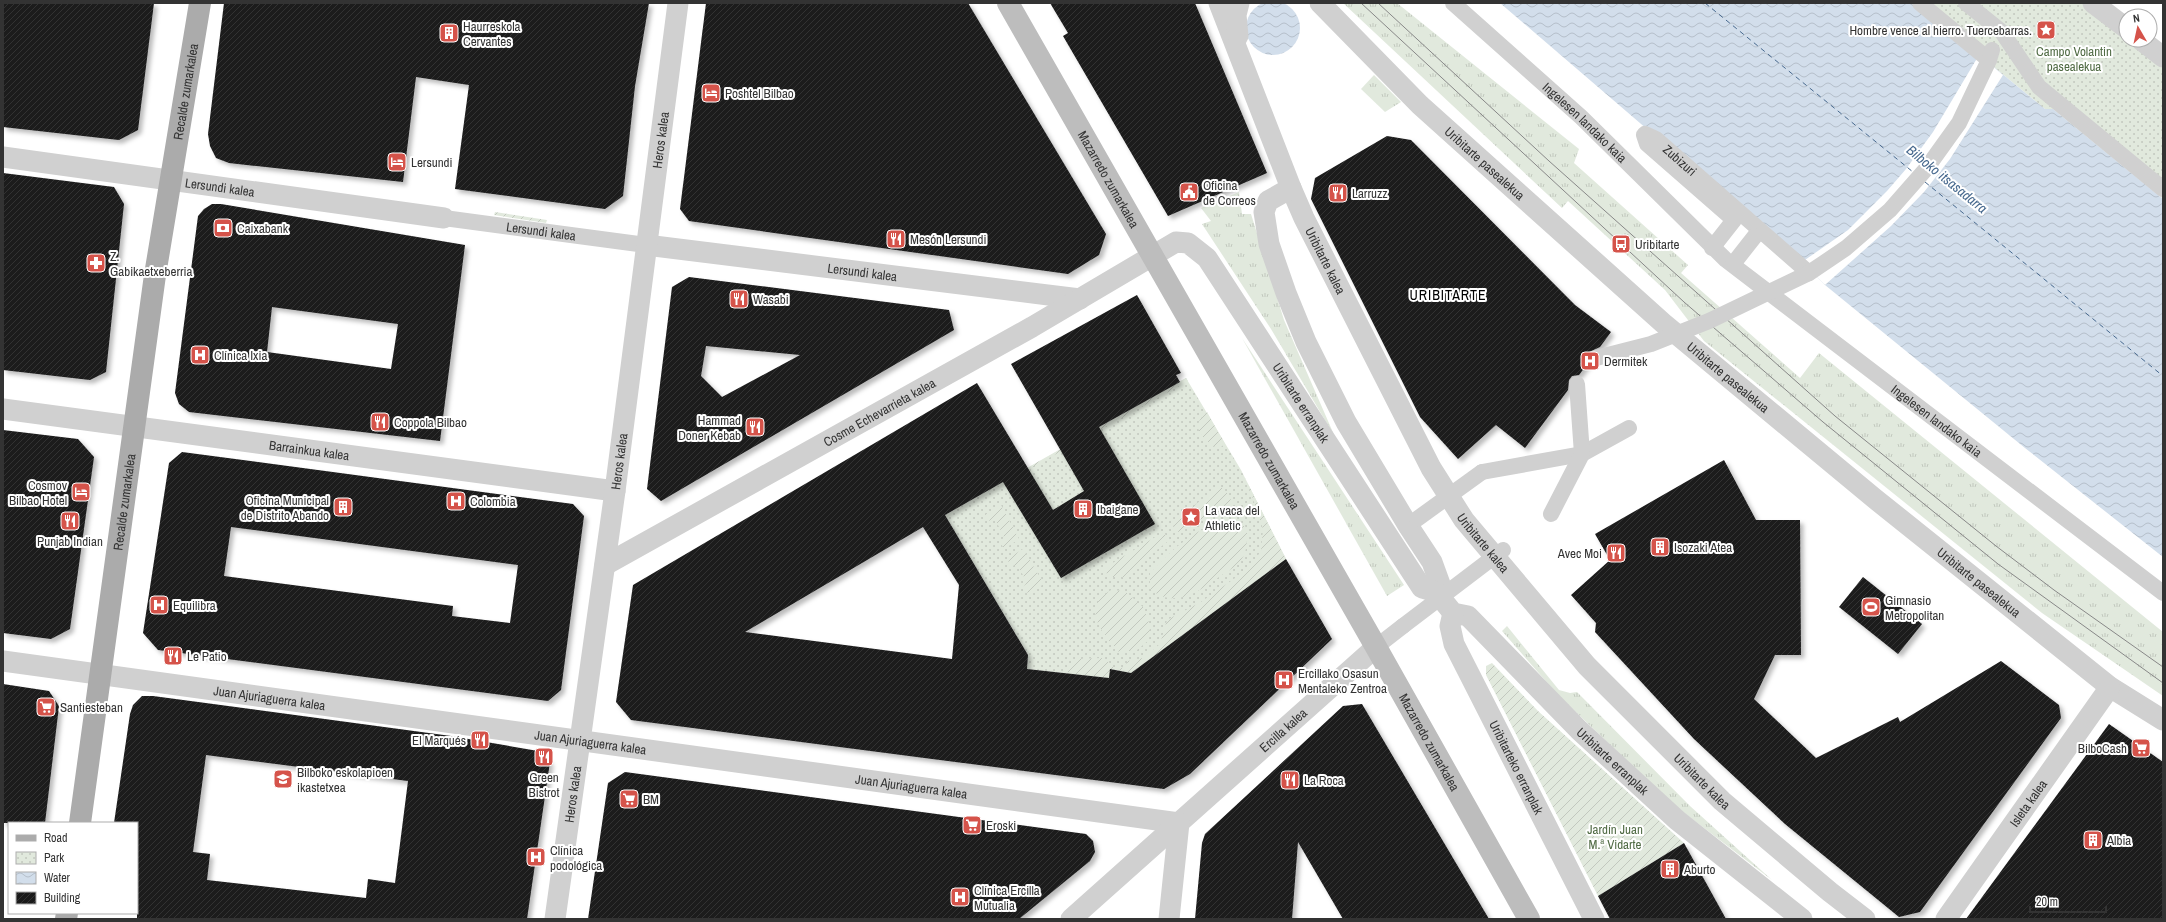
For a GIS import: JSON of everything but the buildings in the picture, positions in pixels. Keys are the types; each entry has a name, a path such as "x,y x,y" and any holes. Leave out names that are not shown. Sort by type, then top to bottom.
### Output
{"main road":[{"name":"Recalde zumarkalea","path":"172,181 186,3"},
{"name":"Recalde zumarkalea","path":"80,822 155,275 172,181 200,3"},
{"name":"Mazarredo zumarkalea","path":"1008,3 1376,647 1529,919"}],"street":[{"name":"Heros kalea","path":"555,919 615,492 678,3"},
{"name":"Uribitarte kalea","path":"1219,3 1277,150 1290,188 1431,468 1464,520 1587,666 1711,790 1824,887 1865,919"},
{"name":"Uribitarte kalea","path":"1238,3 1236,15 1242,63"},
{"name":"Uribitarte pasealekua","path":"1320,3 1420,105 1663,323 1874,498 2110,687 2163,720"},
{"name":"Ingelesen landako kaia","path":"1453,3 1581,117 1712,248 2163,593"},
{"path":"1596,358 1651,344 1709,321 1809,273 1846,248 1879,219 1926,169 1959,123 1991,55 1920,3"},
{"path":"1966,3 2002,32 2039,88 2163,189"},
{"path":"2093,3 2118,22"},
{"path":"2151,48 2163,57"},
{"name":"Zubizuri","path":"1712,248 1734,220 1647,144 1644,136 1645,134 1656,139 1809,273"},
{"name":"Lersundi kalea","path":"3,157 646,245 1080,299"},
{"name":"Uribitarte erranplak","path":"1290,188 1268,200 1264,212 1269,244 1289,300 1323,377 1346,422 1413,523 1432,562 1440,584 1436,592"},
{"path":"1733,264 1755,236"},
{"name":"Uribitarte erranplak","path":"1152,256 1176,242 1188,242 1207,258 1422,588 1436,592 1453,613 1468,616 1579,730 1677,820 1802,919"},
{"name":"Cosme Echevarrieta kalea","path":"605,565 1080,299 1152,256"},
{"path":"1551,514 1582,454 1577,384"},
{"name":"Barrainkua kalea","path":"3,409 615,492"},
{"path":"1413,523 1482,472 1582,454 1629,428"},
{"name":"Ercilla kalea","path":"1071,919 1376,647 1503,550"},
{"name":"Uribitarteko erranplak","path":"1453,613 1450,626 1454,644 1594,919"},
{"name":"Juan Ajuriaguerra kalea","path":"3,661 1179,823"},
{"name":"Isleta kalea","path":"1946,919 2110,687"},
{"path":"1169,919 1179,823"}],"green space":[{"path":"1343,3 1397,3 1579,149 1574,163 1688,265 1681,273 1800,378 1819,353 2163,632 2163,696 2042,613 1704,341 1665,290 1568,201 1562,208"},
{"name":"Campo Volantin pasealekua","path":"1916,3 2093,3 2118,22 2118,48 2151,48 2163,57 2163,199 2053,109 2045,109"},
{"path":"1374,75 1401,102 1385,112 1361,89"},
{"path":"1239,192 1242,214 1251,214 1284,320 1335,437 1271,329 1202,224 1211,221 1201,208"},
{"path":"495,212 547,220 546,223 494,215"},
{"path":"1242,338 1404,585 1387,596"},
{"name":"Ibaigane","path":"1186,378 1241,470 1286,559 1131,673 1111,669 1109,678 1027,669 1028,655 945,515"},
{"path":"1186,378 1188,381 982,495 981,494"},
{"path":"1207,412 1225,444 1218,449 1203,437 1198,428 1201,417"},
{"path":"1248,484 1286,559 1131,673 1111,669 1109,678 1068,674 1068,668 1074,659 1104,658 1114,667 1124,668 1128,661 1143,658 1160,644 1167,620 1201,602 1248,569 1261,551 1263,529"},
{"path":"1221,487 1230,496 1232,507 1178,532 1173,525 1174,522 1216,488"},
{"path":"1001,505 1019,539 1004,549 1000,542 1004,537 995,519 988,521 985,515"},
{"path":"1234,519 1247,528 1247,545 1245,553 1236,565 1194,593 1185,596 1168,598 1159,595 1150,589 1150,573 1168,554 1188,538 1209,526"},
{"path":"1162,533 1167,536 1167,542 1144,560 1127,577 1113,577 1101,570"},
{"path":"1023,549 1044,584 1028,593 1023,588 1027,582 1017,565 1011,566 1007,559"},
{"path":"1111,590 1125,591 1144,608 1150,626 1149,640 1137,650 1119,652 1100,628 1097,621 1096,607 1099,600"},
{"path":"1507,626 1559,690 1570,693 1577,692 1690,806 1772,880 1670,802 1558,695 1502,631"},
{"name":"Jardín Juan M.ª Vidarte","path":"1492,663 1538,711 1684,843 1598,896 1486,675 1486,666"}],"water":[{"path":"1268,1 1278,1 1288,5 1296,13 1300,23 1300,33 1296,43 1288,51 1278,55 1268,55 1258,51 1250,43 1246,33 1246,23 1250,13 1258,5"},
{"name":"Bilboko itsasadarra","path":"1500,3 1916,3 2045,109 2053,109 2163,199 2163,557 2025,448 1825,285 1802,262"}],"pier":[{"path":"1979,55 2003,75 1950,159 1924,192 1891,226 1825,285 1802,262 1848,230 1887,191 1906,169 1933,132"}],"ferry route":[{"path":"1705,3 1913,172"},
{"path":"1925,182 2163,376"}],"tram line":[{"path":"1361,3 1684,302 1823,422 1998,564 2163,683"},
{"path":"1378,3 1549,161 1835,416 1996,546 2054,590 2163,667"}],"place":[{"name":"Hombre vence al hierro. Tuercebarras.","path":"2046,30"},
{"name":"Haurreskola Cervantes","path":"449,33"},
{"name":"Poshtel Bilbao","path":"711,93"},
{"name":"Lersundi","path":"397,162"},
{"name":"Oficina de Correos","path":"1189,192"},
{"name":"Larruzz","path":"1338,193"},
{"name":"Caixabank","path":"223,228"},
{"name":"Mesón Lersundi","path":"896,239"},
{"name":"Uribitarte","path":"1621,244"},
{"name":"Z. Gabikaetxeberria","path":"96,263"},
{"name":"Wasabi","path":"739,299"},
{"name":"Clínica Ixia","path":"200,355"},
{"name":"Dermitek","path":"1590,361"},
{"name":"Coppola Bilbao","path":"380,422"},
{"name":"Hammad Doner Kebab","path":"755,427"},
{"name":"Cosmov Bilbao Hotel","path":"81,492"},
{"name":"Colombia","path":"456,501"},
{"name":"Oficina Municipal de Distrito Abando","path":"343,507"},
{"name":"Ibaigane","path":"1083,509"},
{"name":"La vaca del Athletic","path":"1191,517"},
{"name":"Punjab Indian","path":"70,521"},
{"name":"Isozaki Atea","path":"1660,547"},
{"name":"Avec Moi","path":"1616,553"},
{"name":"Equilibra","path":"159,605"},
{"name":"Gimnasio Metropolitan","path":"1871,607"},
{"name":"Le Patio","path":"173,656"},
{"name":"Ercillako Osasun Mentaleko Zentroa","path":"1284,680"},
{"name":"Santiesteban","path":"46,707"},
{"name":"El Marqués","path":"480,740"},
{"name":"BilboCash","path":"2141,748"},
{"name":"Green Bistrot","path":"544,757"},
{"name":"Bilboko eskolapioen ikastetxea","path":"283,779"},
{"name":"La Roca","path":"1290,780"},
{"name":"BM","path":"629,799"},
{"name":"Eroski","path":"972,825"},
{"name":"Albia","path":"2093,840"},
{"name":"Clínica podológica","path":"536,857"},
{"name":"Aburto","path":"1670,869"},
{"name":"Clínica Ercilla Mutualia","path":"960,897"}],"district":[{"name":"URIBITARTE","path":"1448,295"}]}
